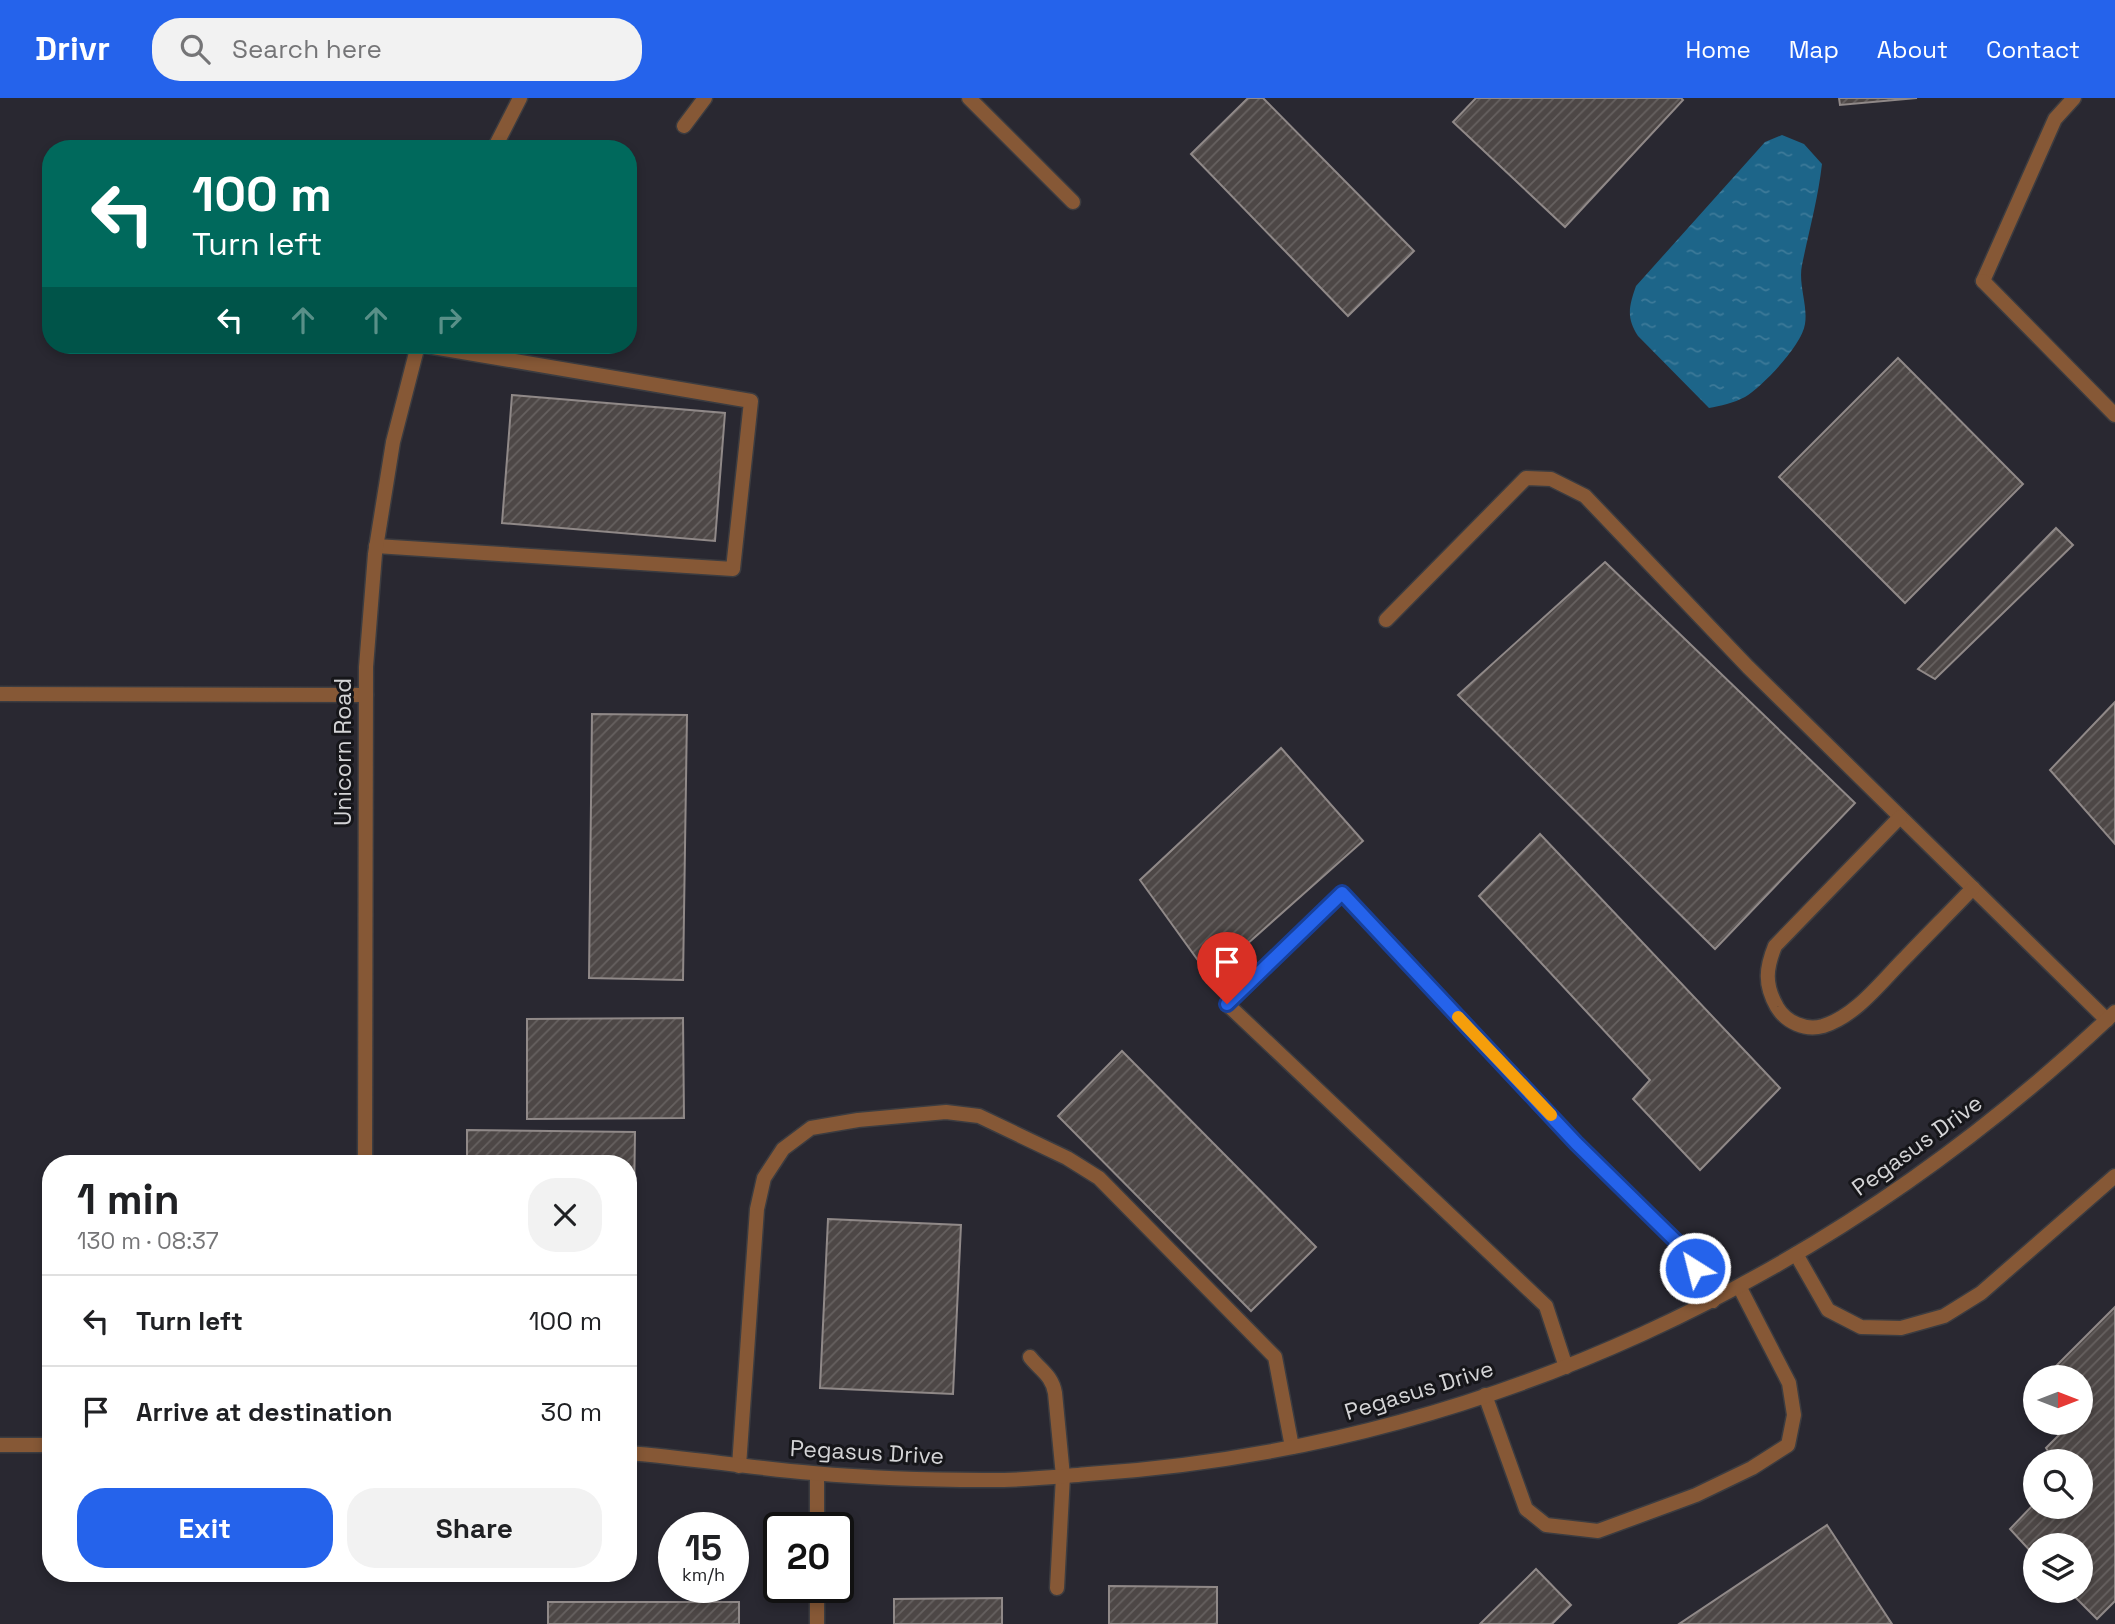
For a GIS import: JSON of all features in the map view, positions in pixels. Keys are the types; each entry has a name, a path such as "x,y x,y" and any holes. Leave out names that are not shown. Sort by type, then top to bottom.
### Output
{"street":[{"path":"499,140 520,98"},
{"path":"684,126 705,98"},
{"path":"969,98 1073,202"},
{"path":"2074,98 2055,119 1983,281 2115,415"},
{"name":"Unicorn Road","path":"365,1155 366,667 376,546 393,442 417,354"},
{"path":"376,546 733,569 751,401 473,354"},
{"path":"1386,620 1526,478 1551,479 1585,496 1748,667 1972,888 2111,1016"},
{"path":"0,694 366,695"},
{"path":"1900,817 1775,946 1767,965 1768,982 1772,998 1781,1014 1802,1027 1821,1026 1842,1017 1863,1001 1972,888"},
{"path":"1566,1367 1546,1306 1227,1004 1342,893 1576,1143 1686,1251 1713,1301"},
{"name":"Pegasus Drive","path":"637,1455 817,1474 986,1480 1155,1470 1224,1461 1357,1434 1566,1367 1740,1288 1899,1189 1950,1153 2050,1071 2111,1016"},
{"path":"739,1466 757,1209 764,1178 783,1149 811,1128 858,1120 946,1112 979,1116 1067,1158 1099,1178 1275,1357 1292,1447"},
{"path":"1796,1254 1828,1310 1861,1327 1901,1328 1944,1316 1981,1293 2115,1176"},
{"path":"1485,1395 1526,1508 1546,1525 1598,1531 1696,1494 1752,1468 1788,1445 1794,1415 1789,1383 1740,1288"},
{"path":"1030,1357 1054,1382 1063,1476 1057,1588"},
{"path":"0,1444 42,1445"},
{"path":"817,1474 817,1512"},
{"path":"817,1603 817,1624"}],"shaded area":[{"path":"0,98 2115,98 2115,1624 0,1624"}],"water":[{"path":"1782,135 1804,144 1822,164 1801,272 1805,324 1797,343 1781,364 1753,392 1741,399 1709,408 1638,336 1630,318 1632,300 1636,286 1765,142"}],"building":[{"path":"1248,98 1263,98 1414,251 1348,316 1191,154"},
{"path":"1476,98 1683,100 1565,227 1453,122"},
{"path":"1839,98 1917,98 1840,105"},
{"path":"1898,358 2023,484 1905,603 1779,477"},
{"path":"512,395 725,413 715,541 502,523"},
{"path":"2056,528 2073,545 1935,679 1918,669"},
{"path":"1605,562 1855,803 1715,949 1458,695"},
{"path":"2115,702 2115,844 2050,770"},
{"path":"592,714 687,715 683,980 589,978"},
{"path":"1281,748 1363,841 1210,977 1140,880"},
{"path":"1540,834 1780,1088 1700,1170 1633,1099 1650,1080 1479,896"},
{"path":"683,1018 684,1118 527,1119 527,1019"},
{"path":"1122,1051 1316,1247 1251,1311 1058,1116"},
{"path":"467,1130 635,1132 635,1155 467,1155"},
{"path":"828,1219 961,1225 953,1394 820,1388"},
{"path":"2115,1307 2115,1601 2097,1619 2081,1603 2093,1603 2093,1533 2023,1533 2023,1543 2010,1529 2023,1515 2023,1519 2093,1519 2093,1449 2046,1448 2059,1435 2093,1435 2093,1365 2057,1365"},
{"path":"1827,1525 1892,1624 1679,1624"},
{"path":"1536,1569 1571,1605 1552,1624 1480,1624"},
{"path":"1109,1586 1217,1587 1217,1624 1109,1624"},
{"path":"1002,1598 1002,1624 894,1624 894,1599"},
{"path":"548,1602 739,1603 739,1624 548,1624"}],"slow traffic":[{"path":"1458,1017 1551,1115"}],"route":[{"path":"1227,1004 1342,893 1576,1143 1686,1251 1695,1268"}]}
